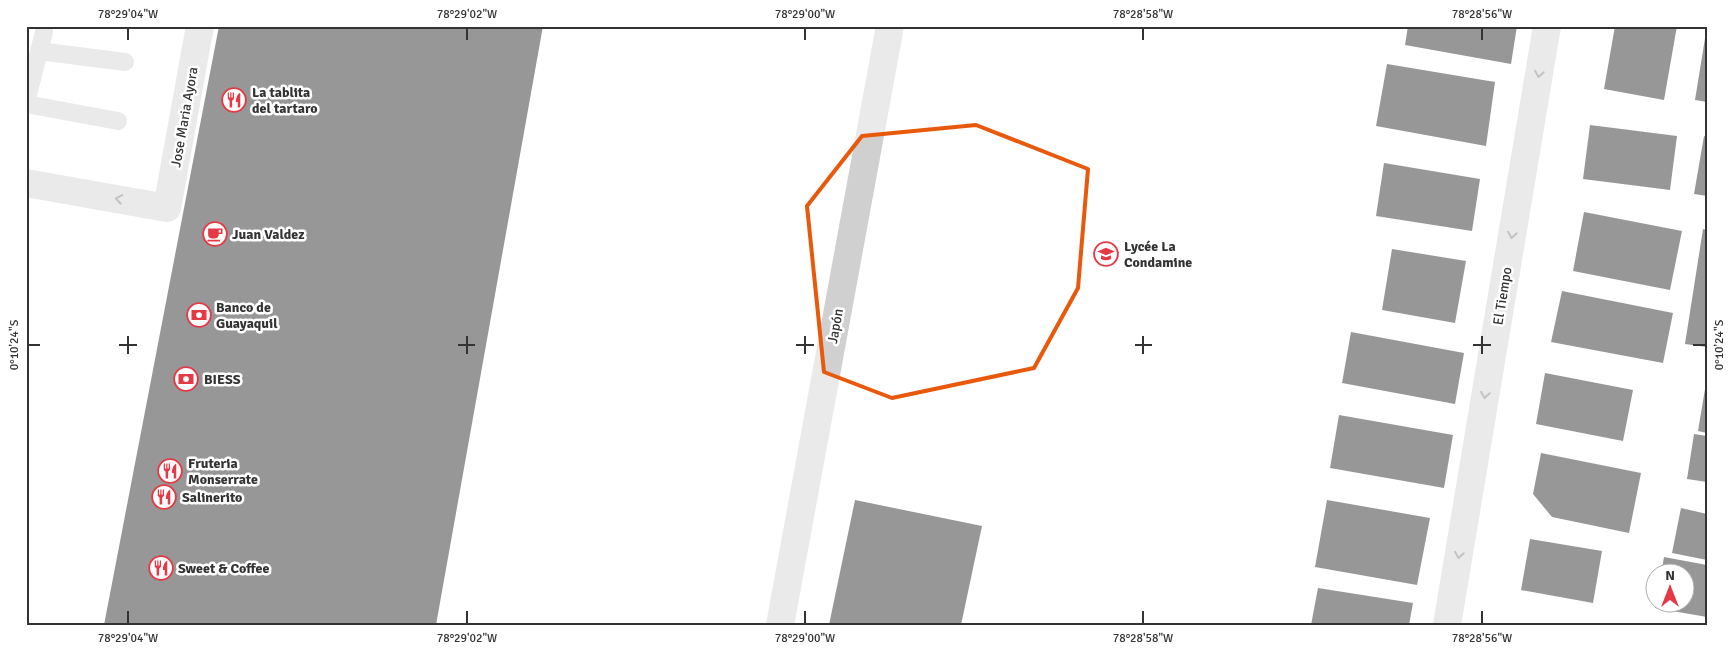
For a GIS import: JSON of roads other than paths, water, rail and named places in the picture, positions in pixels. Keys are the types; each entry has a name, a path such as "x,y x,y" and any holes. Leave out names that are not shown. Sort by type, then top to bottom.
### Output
{"street":[{"name":"Jose Maria Ayora","path":"26,183 167,208 200,26"},
{"name":"Japón","path":"780,625 890,26"},
{"name":"El Tiempo","path":"1447,625 1546,26"}],"lane":[{"path":"44,32 26,103 118,121"},
{"path":"39,51 125,62"}],"place":[{"name":"La tablita del tartaro","path":"234,100"},
{"name":"Juan Valdez","path":"215,234"},
{"name":"Lycée La Condamine","path":"1106,254"},
{"name":"Banco de Guayaquil","path":"199,315"},
{"name":"BIESS","path":"186,379"},
{"name":"Fruteria Monserrate","path":"170,471"},
{"name":"Salinerito","path":"164,497"},
{"name":"Sweet & Coffee","path":"161,568"}]}
